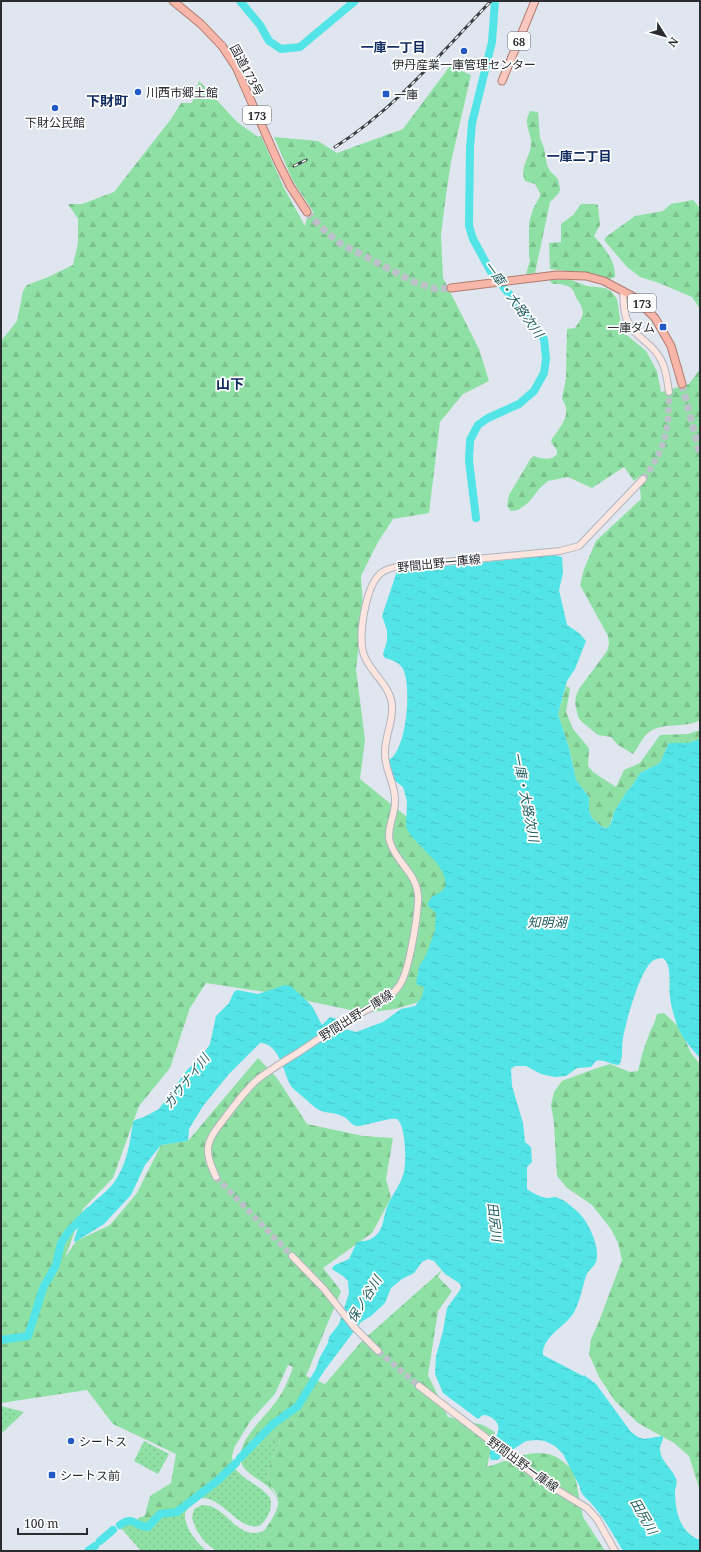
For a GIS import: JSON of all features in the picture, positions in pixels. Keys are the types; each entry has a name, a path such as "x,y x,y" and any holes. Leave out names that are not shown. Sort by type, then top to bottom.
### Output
{"highway":[{"name":"国道173号","path":"174,1 209,31 222,46 236,67 278,162 290,186 307,212"},
{"name":"173","path":"455,288 557,275 586,276 595,278 623,290 641,302 662,328 671,346 682,384"}],"main road":[{"name":"68","path":"502,81 535,1"},
{"path":"623,290 626,317 632,330 653,348 662,359 669,392"},
{"name":"野間出野一庫線","path":"216,1177 208,1156 208,1147 211,1138 216,1129 248,1088 271,1070 347,1021 387,998 400,985 407,967 418,902 418,891 414,880 389,842 389,832 396,794 384,757 385,742 392,716 392,704 389,692 368,664 363,654 361,644 363,623 371,588 375,581 380,574 386,570 402,566 560,551 579,546 643,479"},
{"path":"292,1256 324,1289 340,1311 378,1351"},
{"name":"野間出野一庫線","path":"420,1386 541,1480 587,1508 597,1519 615,1551"}],"green space":[{"path":"450,66 471,75 451,162 446,195 441,235 443,278 479,349 489,381 463,394 440,422 429,513 393,519 378,542 361,576 363,609 356,669 365,740 360,779 438,842 453,881 426,1000 395,1009 365,1013 265,992 206,983 190,1008 170,1068 139,1106 113,1178 83,1209 66,1255 76,1241 110,1225 137,1193 161,1145 188,1141 258,1058 277,1078 307,1124 363,1136 393,1138 386,1179 391,1198 372,1233 323,1268 341,1291 306,1376 325,1384 361,1342 442,1270 438,1277 452,1291 438,1311 428,1375 448,1417 483,1425 495,1432 487,1467 520,1456 537,1453 554,1456 567,1465 574,1471 583,1517 605,1551 262,1551 260,1537 273,1517 278,1503 278,1497 268,1482 269,1467 280,1441 276,1433 270,1438 267,1444 263,1444 249,1450 240,1458 241,1451 253,1429 281,1395 293,1367 288,1365 275,1394 251,1420 234,1448 232,1456 233,1465 228,1469 224,1478 200,1498 191,1503 185,1513 176,1509 167,1511 147,1526 142,1525 137,1521 139,1517 145,1515 150,1496 171,1483 176,1454 113,1424 87,1390 1,1403 1,341 17,321 23,291 27,285 73,265 78,243 78,219 68,204 82,204 114,192 171,119 181,103 192,103 199,81 237,122 258,137 261,136 284,188 305,226 307,218 314,213 293,181 274,137 318,141 337,153 403,129"},
{"path":"530,111 538,112 540,138 544,148 547,165 550,171 558,179 560,189 559,193 550,202 535,273 526,274 530,260 529,223 533,209 540,196 535,184 525,181 523,176 524,167 531,145 527,122"},
{"path":"693,200 700,208 700,309 692,297 659,283 640,277 627,267 604,240 635,216 663,211 671,204"},
{"path":"581,204 598,205 600,225 594,236 611,260 615,271 615,277 610,279 595,274 550,269 549,243 561,242 561,224 573,215"},
{"path":"550,280 571,280 587,286 605,288 611,291 617,299 622,331 646,351 657,371 661,392 689,384 700,369 700,720 694,723 654,729 646,735 633,754 618,745 611,737 598,735 582,722 578,717 575,703 579,689 607,651 609,644 608,636 580,585 584,569 596,541 641,499 640,488 644,483 640,476 634,481 624,467 592,488 568,477 548,481 540,488 528,503 518,510 511,511 507,506 509,495 531,458 534,456 543,459 552,458 557,454 557,450 551,442 562,425 566,415 565,405 562,399 566,378 567,329 575,328 582,317 583,311 574,291 571,288 563,285 552,284"},
{"path":"566,686 570,688 566,712 573,729 589,748 588,766 593,772 616,787 624,770 640,763 660,735 688,734 700,730 700,739 688,743 669,743 660,763 640,773 614,812 609,827 606,828 602,827 592,818 589,811 589,797 576,780 569,748 558,714"},
{"path":"664,1013 679,1027 691,1053 700,1064 700,1491 689,1456 674,1443 638,1423 615,1401 599,1377 589,1354 591,1339 622,1260 618,1243 611,1229 592,1205 567,1188 557,1176 554,1123 551,1105 554,1092 562,1081 610,1064 630,1072 638,1071 644,1048 657,1014"},
{"path":"1,1406 24,1412 1,1434"},
{"path":"276,1433 280,1441 269,1467 268,1482 278,1501 269,1488 246,1470 242,1465 240,1458 249,1450 263,1444 267,1444 270,1438"},
{"path":"144,1441 169,1454 158,1474 134,1461"},
{"path":"233,1465 241,1475 261,1489 270,1498 271,1506 269,1514 259,1526 251,1526 244,1523 216,1502 200,1498 224,1478 228,1469"},
{"path":"202,1505 211,1506 241,1529 248,1532 257,1533 267,1529 260,1538 262,1551 216,1551 204,1541 197,1531 192,1518 194,1509"},
{"path":"175,1509 185,1513 186,1524 195,1539 206,1551 141,1551 121,1528 129,1523 133,1523 144,1528 167,1511"}],"water":[{"name":"知明湖","path":"554,555 562,557 563,573 559,590 567,625 579,633 586,641 575,669 567,681 558,714 569,748 576,780 589,797 589,811 592,818 602,827 609,827 614,812 627,791 640,773 660,763 669,743 688,743 700,739 700,1058 684,1039 677,1025 670,1000 670,976 668,966 666,961 662,958 654,960 649,965 634,996 622,1041 621,1062 619,1065 596,1061 591,1067 577,1068 566,1076 555,1077 541,1074 526,1066 515,1066 511,1069 512,1086 523,1123 525,1142 531,1147 532,1162 527,1167 527,1189 534,1194 543,1197 556,1197 561,1199 578,1212 586,1222 593,1235 597,1250 596,1262 586,1276 573,1314 546,1343 543,1355 583,1376 584,1375 596,1384 631,1432 638,1437 644,1439 663,1436 660,1448 661,1454 677,1481 675,1499 680,1520 683,1527 693,1537 700,1540 700,1551 623,1551 604,1519 582,1493 563,1454 555,1446 545,1441 526,1441 497,1460 491,1460 491,1449 498,1433 497,1423 486,1415 483,1415 478,1419 443,1393 435,1374 436,1356 443,1331 447,1308 460,1290 461,1286 445,1274 434,1261 428,1259 422,1262 414,1273 402,1279 391,1288 385,1303 371,1316 361,1322 321,1375 315,1378 314,1375 320,1357 328,1343 329,1337 339,1324 349,1293 348,1281 332,1268 335,1265 349,1259 357,1242 366,1241 380,1231 387,1207 403,1175 405,1163 404,1137 400,1123 397,1119 356,1126 344,1117 316,1108 291,1086 277,1054 267,1044 260,1043 229,1074 203,1106 189,1129 188,1141 161,1145 145,1165 131,1195 104,1224 75,1242 74,1240 85,1212 90,1205 112,1185 119,1174 127,1153 133,1122 159,1109 187,1070 200,1059 210,1044 216,1016 229,1003 234,992 237,990 258,994 285,985 291,986 312,1006 322,1025 330,1017 337,1019 345,1029 356,1032 383,1022 401,1009 415,1006 422,997 424,987 416,984 419,967 426,955 435,931 436,913 428,906 428,902 432,897 442,891 446,885 444,875 437,863 411,836 406,827 407,801 403,787 390,777 387,761 394,756 403,733 406,719 407,690 406,678 403,669 397,663 385,658 383,654 387,641 387,630 382,616 397,571"}],"waterway":[{"name":"一庫・大路次川","path":"240,1 260,25 269,41 281,49 300,47 355,1"},
{"name":"一庫・大路次川","path":"476,518 469,461 470,440 478,425 488,418 519,404 534,391 544,373 546,359 544,339 533,323 491,272 473,239 469,226 470,148 472,123 492,42 495,1"},
{"name":"ガウナイ川","path":"1,1340 28,1336 43,1288 56,1265 61,1243 69,1231 89,1211"},
{"name":"保ノ谷川","path":"240,1458 273,1424 298,1406 320,1370"},
{"name":"保ノ谷川","path":"120,1525 125,1522 132,1521 144,1527 148,1527 160,1514 177,1512 217,1481 236,1463"},
{"name":"保ノ谷川","path":"100,1541 113,1530"},
{"name":"保ノ谷川","path":"88,1551 95,1546"}],"tunnel":[{"path":"307,212 327,233 341,244 414,282 436,289 451,288"},
{"path":"682,384 700,454"},
{"path":"643,479 657,458 665,438 669,392"},
{"path":"216,1177 292,1256"},
{"path":"378,1351 419,1386"}],"railway":[{"path":"335,147 357,132 398,98 491,1"},
{"path":"294,166 306,160"}],"place":[{"name":"伊丹産業一庫管理センター","path":"464,51"},
{"name":"川西市郷土館","path":"138,92"},
{"name":"一庫","path":"386,94"},
{"name":"下財公民館","path":"55,108"},
{"name":"一庫ダム","path":"663,327"},
{"name":"シートス","path":"71,1441"},
{"name":"シートス前","path":"52,1475"}],"district":[{"name":"一庫一丁目","path":"393,47"},
{"name":"下財町","path":"107,100"},
{"name":"一庫二丁目","path":"579,156"},
{"name":"山下","path":"230,383"}],"water label":[{"name":"田尻川","path":"495,1222"},
{"name":"田尻川","path":"644,1516"}]}
